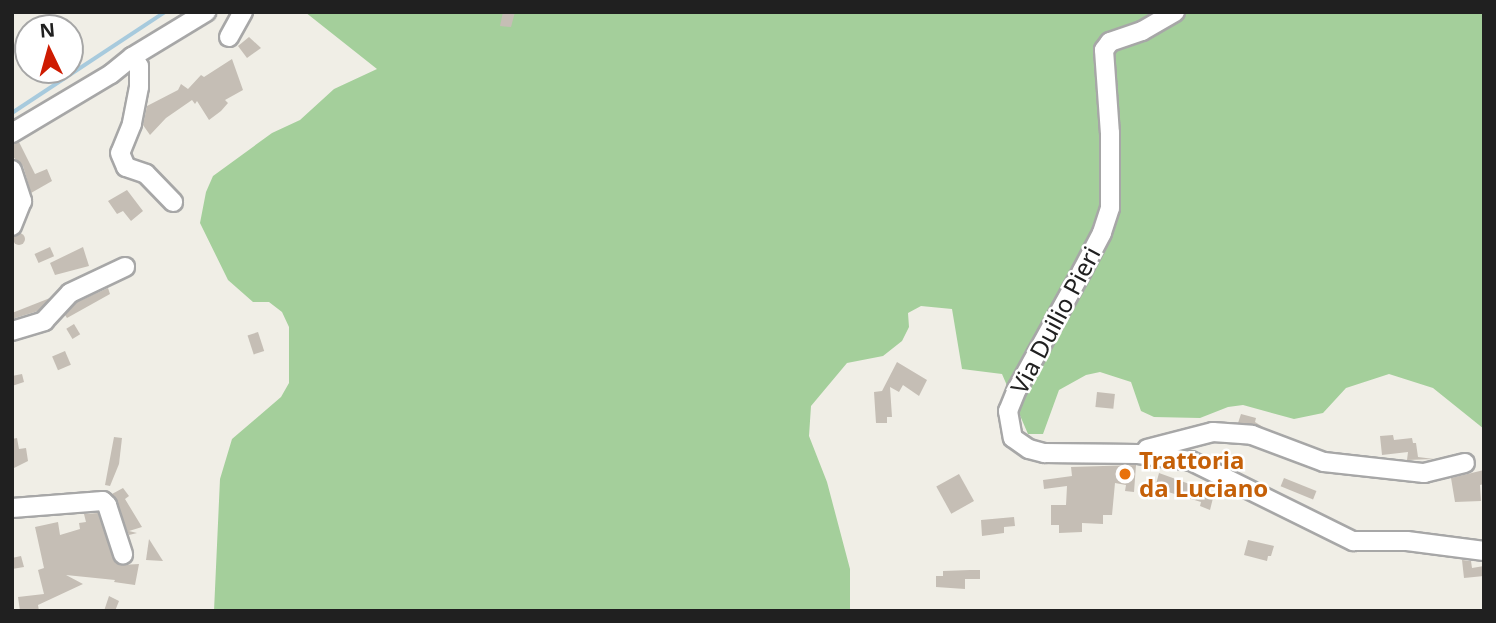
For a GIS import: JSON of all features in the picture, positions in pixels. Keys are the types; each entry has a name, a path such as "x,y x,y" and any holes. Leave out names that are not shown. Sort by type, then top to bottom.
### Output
{"street":[{"path":"12,133 111,75 132,57 206,12"},
{"path":"229,37 243,12"},
{"name":"Via Duilio Pieri","path":"1175,12 1142,31 1110,42 1104,50 1110,133 1110,208 1101,233 1008,411 1013,438 1029,449 1044,453 1138,454 1191,461 1353,541 1393,541 1484,551"},
{"path":"132,57 139,65 139,87 132,124 120,153 126,167 146,174 173,202"},
{"path":"12,170 22,201 12,226"},
{"path":"12,331 44,321 70,293 125,267"},
{"path":"1138,454 1152,447 1213,432 1252,435 1324,462 1423,473 1465,463"},
{"path":"12,508 103,501 107,505 123,554"}],"green space":[{"path":"305,12 1484,12 1484,429 1433,388 1389,374 1346,388 1323,413 1294,419 1243,405 1228,407 1200,418 1154,417 1141,411 1131,382 1100,372 1086,375 1059,390 1043,434 1028,434 1002,374 962,369 952,309 921,306 908,313 909,327 902,341 883,356 847,363 811,406 809,436 827,482 850,569 850,611 214,611 220,479 232,439 281,397 289,383 289,327 282,312 269,302 253,302 228,280 200,223 206,192 213,176 272,133 300,120 334,89 377,69"}],"building":[{"path":"503,12 515,12 511,27 500,26"},
{"path":"249,37 261,48 247,58 238,46"},
{"path":"232,59 243,90 225,100 228,103 221,111 209,120 197,101 195,104 192,100 166,118 150,135 143,125 147,106 178,90 181,84 188,89 201,75 204,77"},
{"path":"19,142 35,174 47,169 52,181 31,193 23,166 12,156 12,144"},
{"path":"127,190 143,211 131,221 123,211 117,214 108,201"},
{"path":"19,233 25,239 19,245 13,239"},
{"path":"50,247 54,256 39,263 34,254"},
{"path":"83,247 89,266 55,275 50,263"},
{"path":"108,288 110,294 67,318 65,315 77,302"},
{"path":"50,298 38,311 12,319 12,313"},
{"path":"74,324 80,334 72,339 66,329"},
{"path":"258,332 264,351 254,354 248,335"},
{"path":"65,351 71,365 58,370 52,356"},
{"path":"897,362 927,380 919,396 903,385 899,392 890,387 892,417 887,417 887,423 876,423 874,392 882,391"},
{"path":"22,374 24,382 12,386 12,376"},
{"path":"1097,392 1115,394 1113,409 1095,407"},
{"path":"1241,414 1256,418 1255,422 1263,427 1238,423"},
{"path":"1393,435 1394,440 1412,438 1413,443 1416,443 1418,457 1434,459 1407,460 1408,452 1382,455 1380,436"},
{"path":"114,437 122,438 119,464 110,486 105,485"},
{"path":"17,438 19,449 26,448 28,461 12,469 12,439"},
{"path":"1136,465 1134,492 1125,491 1126,485 1115,483 1112,515 1103,515 1103,524 1082,523 1082,532 1059,533 1059,525 1051,525 1051,505 1066,505 1067,486 1044,489 1043,480 1072,476 1071,467"},
{"path":"1484,470 1484,484 1480,485 1481,501 1455,502 1451,478"},
{"path":"1159,473 1206,490 1204,495 1213,498 1210,510 1200,506 1201,502 1155,488"},
{"path":"959,474 974,501 951,514 936,487"},
{"path":"1284,478 1316,491 1313,499 1281,486"},
{"path":"123,488 129,496 125,499 142,527 129,531 137,533 129,535 112,494"},
{"path":"98,513 115,562 121,565 139,564 135,585 66,575 83,584 38,605 39,611 20,611 18,597 44,594 38,570 44,568 35,527 58,522 60,535 80,529 79,523 86,522 84,514"},
{"path":"1014,517 1015,526 1004,527 1004,533 982,536 981,520"},
{"path":"149,539 163,561 146,560"},
{"path":"1248,540 1274,546 1267,561 1244,555"},
{"path":"21,556 24,567 12,569 12,558"},
{"path":"1462,560 1471,561 1472,568 1484,566 1484,576 1464,578"},
{"path":"980,570 980,579 965,579 965,589 936,587 936,576 943,576 943,571"},
{"path":"109,596 119,601 115,611 104,611"}],"waterway":[{"path":"12,113 165,12"}],"place":[{"name":"Trattoria da Luciano","path":"1125,474"}]}
